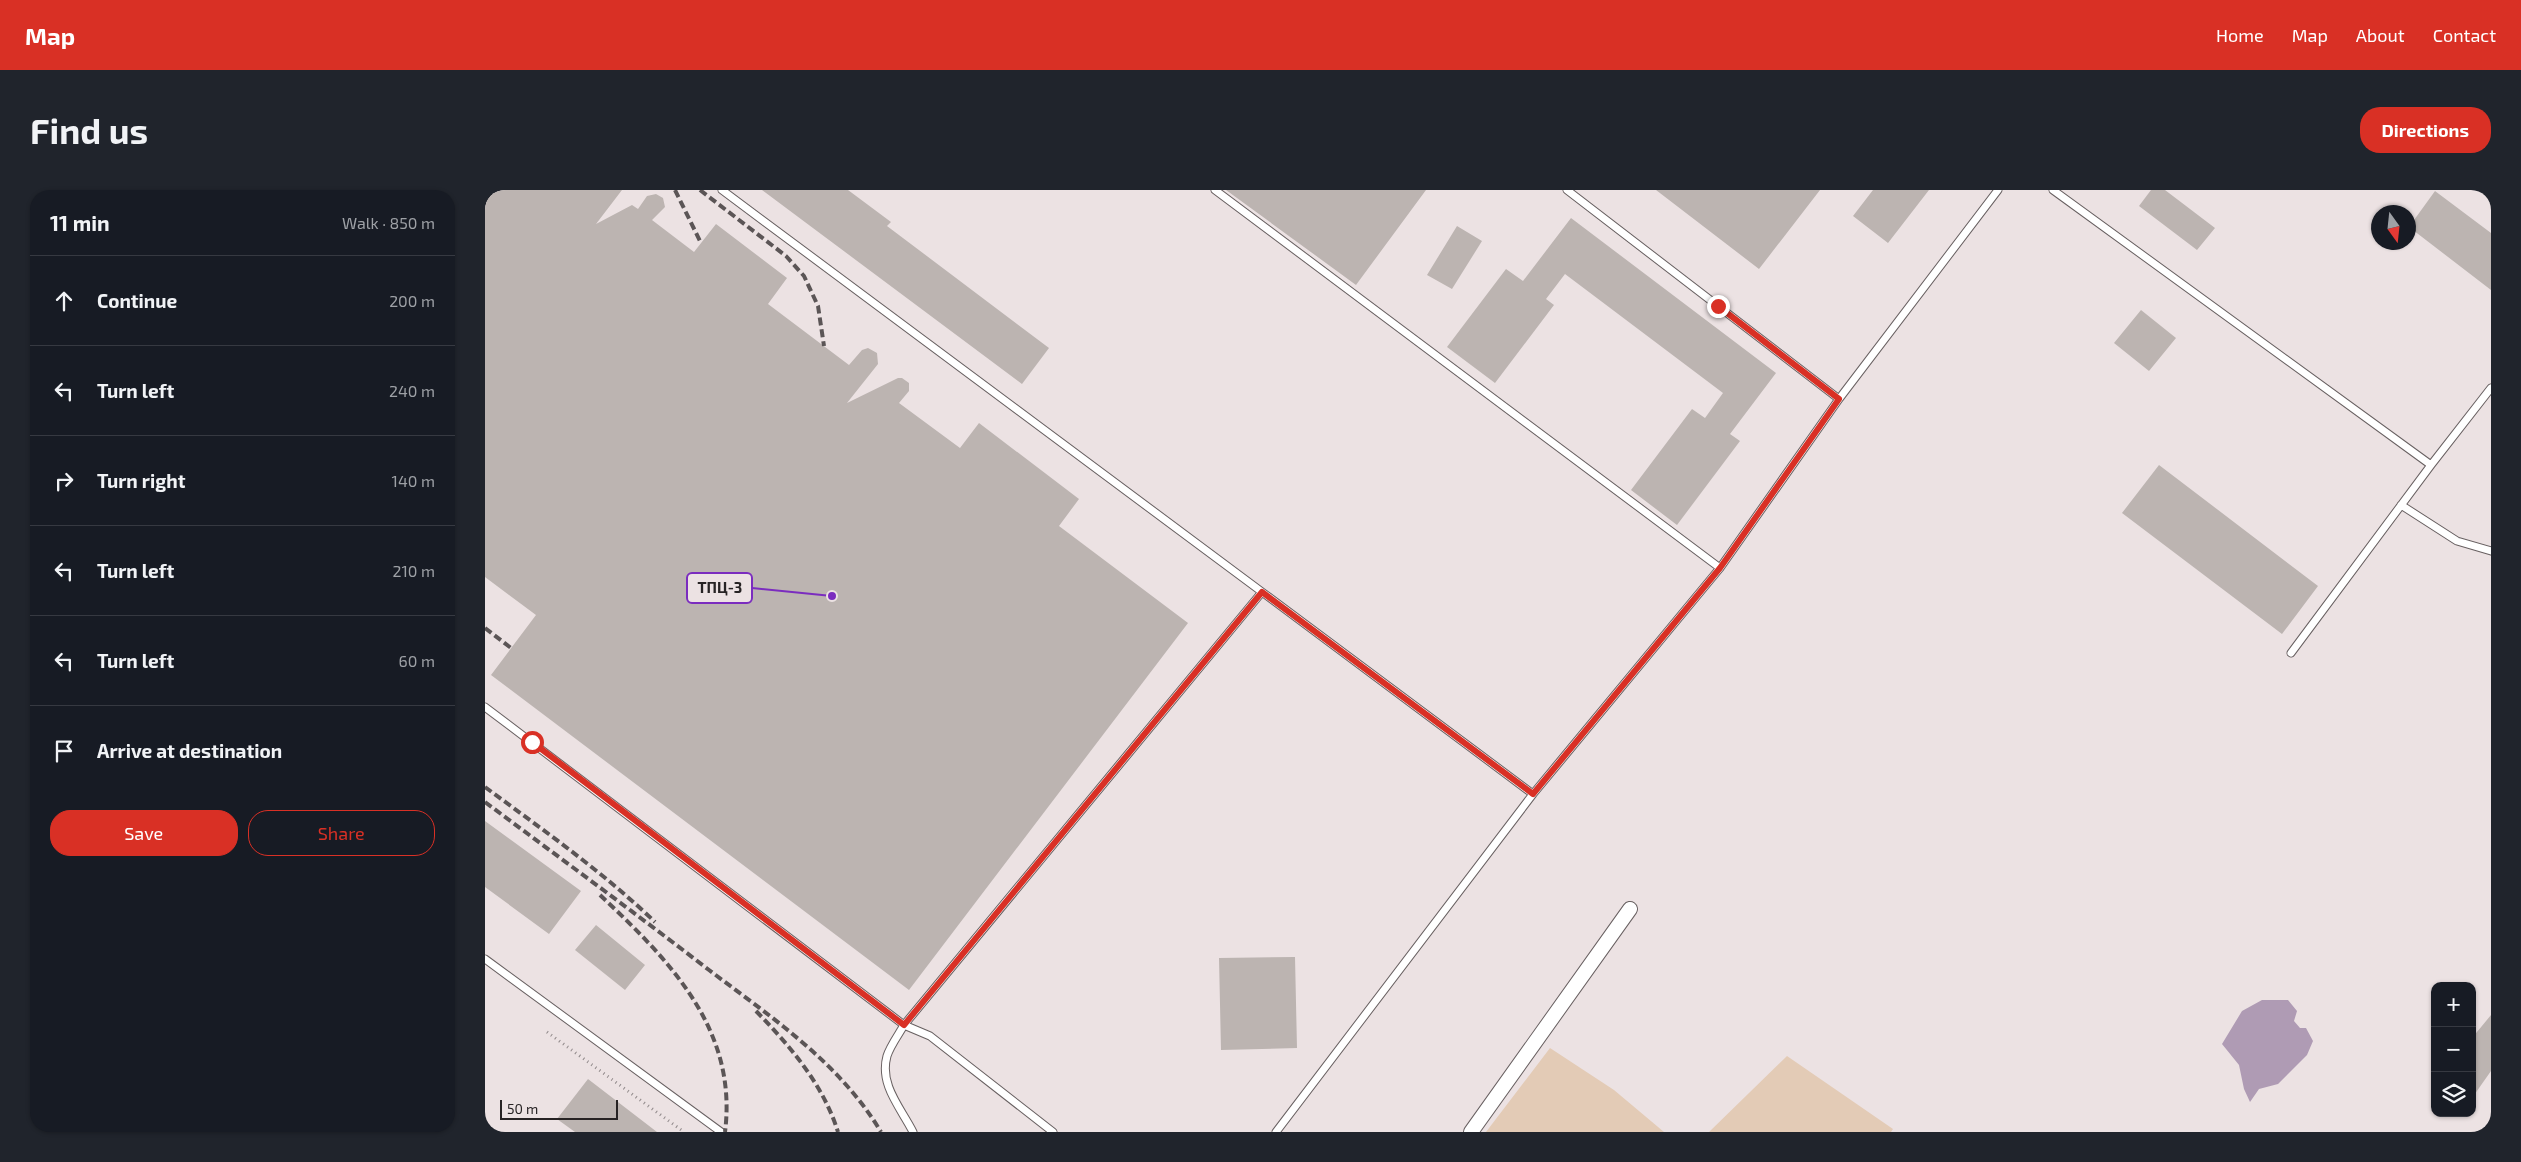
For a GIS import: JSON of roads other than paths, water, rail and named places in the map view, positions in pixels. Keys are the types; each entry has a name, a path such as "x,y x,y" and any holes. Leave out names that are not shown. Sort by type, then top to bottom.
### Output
{"street":[{"path":"1471,1132 1630,910"}],"lane":[{"path":"722,190 1533,794"},
{"path":"1215,190 1720,568"},
{"path":"1567,190 1839,399"},
{"path":"1276,1132 1533,794 1720,568 1839,399 1998,190"},
{"path":"2053,190 2431,465"},
{"path":"2291,653 2431,465 2491,388"},
{"path":"2401,505 2457,541 2491,551"},
{"path":"913,1132 891,1094 886,1074 887,1056 904,1025 1262,592"},
{"path":"485,707 904,1025 930,1036 1046,1129 1053,1132"},
{"path":"485,959 721,1132"}],"railway":[{"path":"675,190 701,243"},
{"path":"700,190 786,256 804,276 818,306 824,346"},
{"path":"485,628 511,648"},
{"path":"485,787 594,869 655,922"},
{"path":"485,802 756,1005 803,1043 846,1084 881,1132"},
{"path":"600,895 673,971 693,999 709,1029 721,1061 726,1095 725,1132"},
{"path":"756,1011 804,1067 824,1098 838,1132"}],"place":[{"name":"ТПЦ-3","path":"832,596"}]}
